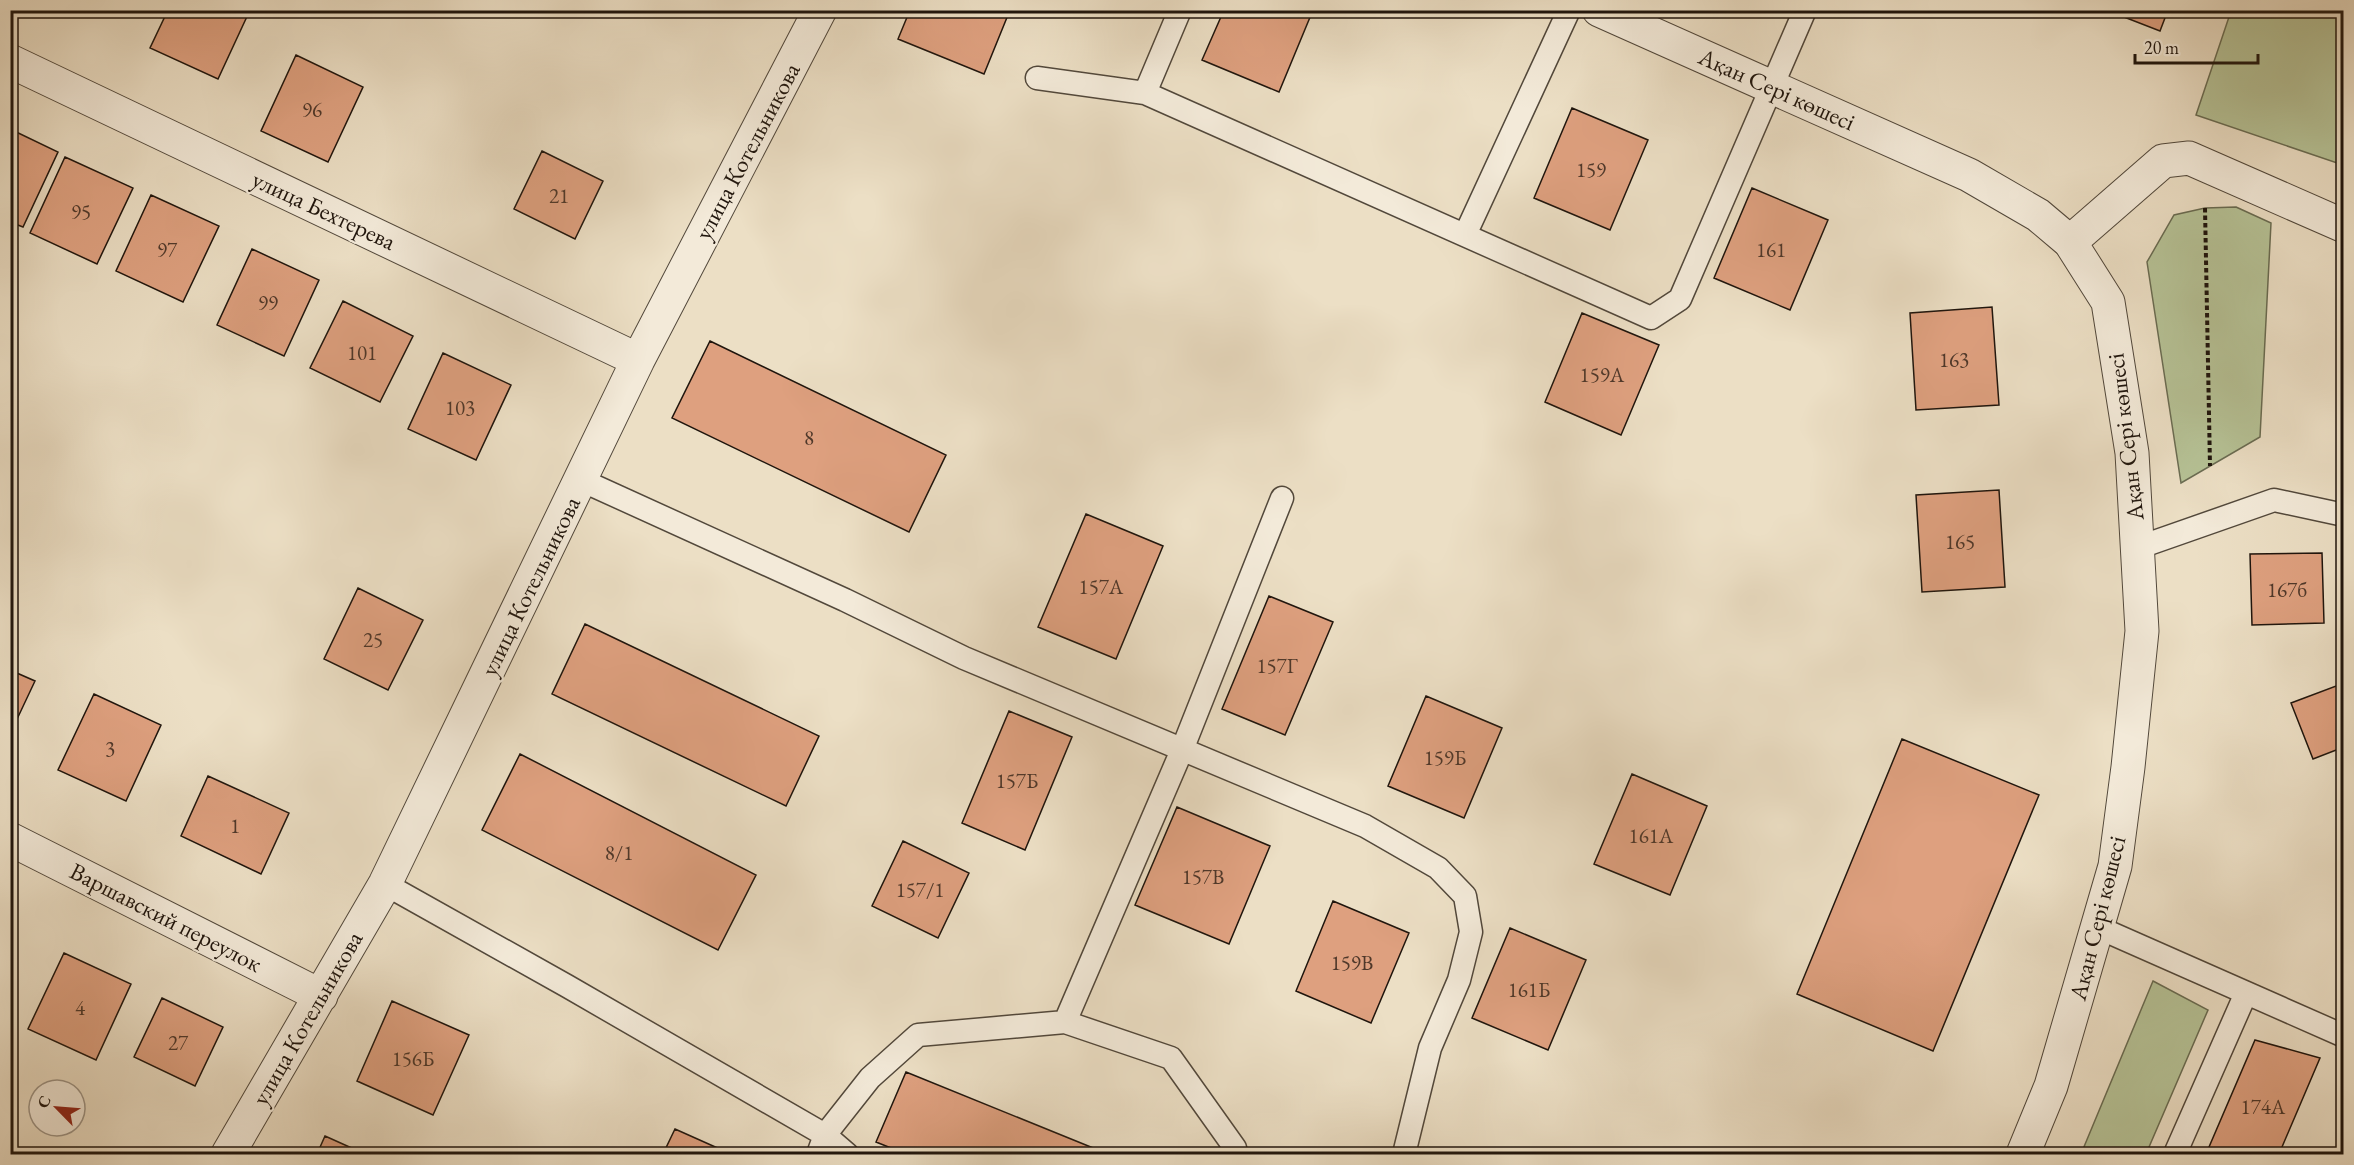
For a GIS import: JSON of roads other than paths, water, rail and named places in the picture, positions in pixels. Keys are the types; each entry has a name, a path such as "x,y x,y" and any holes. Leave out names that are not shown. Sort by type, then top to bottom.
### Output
{"street":[{"name":"улица Котельникова","path":"228,1155 385,884 638,360 820,10"},
{"name":"Ақан Сері көшесі","path":"1599,10 1969,175 2038,214 2070,242 2108,302 2132,453 2142,632 2115,866 2051,1086 2023,1155"},
{"name":"улица Бехтерева","path":"10,61 638,360"},
{"path":"2070,242 2163,161 2189,158 2343,226"},
{"name":"Варшавский переулок","path":"10,839 321,996"}],"lane":[{"path":"1145,93 1180,10"},
{"path":"1465,235 1569,10"},
{"path":"1037,78 1145,93 1652,318 1680,299 1805,10"},
{"path":"581,480 845,600 964,658 1365,826 1438,868 1464,896 1471,932 1460,980 1430,1048 1404,1155"},
{"path":"1065,1022 1182,750 1282,498"},
{"path":"2137,548 2274,500 2343,515"},
{"path":"385,884 578,992 821,1145 847,1155"},
{"path":"2097,927 2343,1036"},
{"path":"2175,1155 2246,993"},
{"path":"821,1145 870,1078 918,1035 1065,1022 1171,1058 1235,1148 1236,1155"}]}
